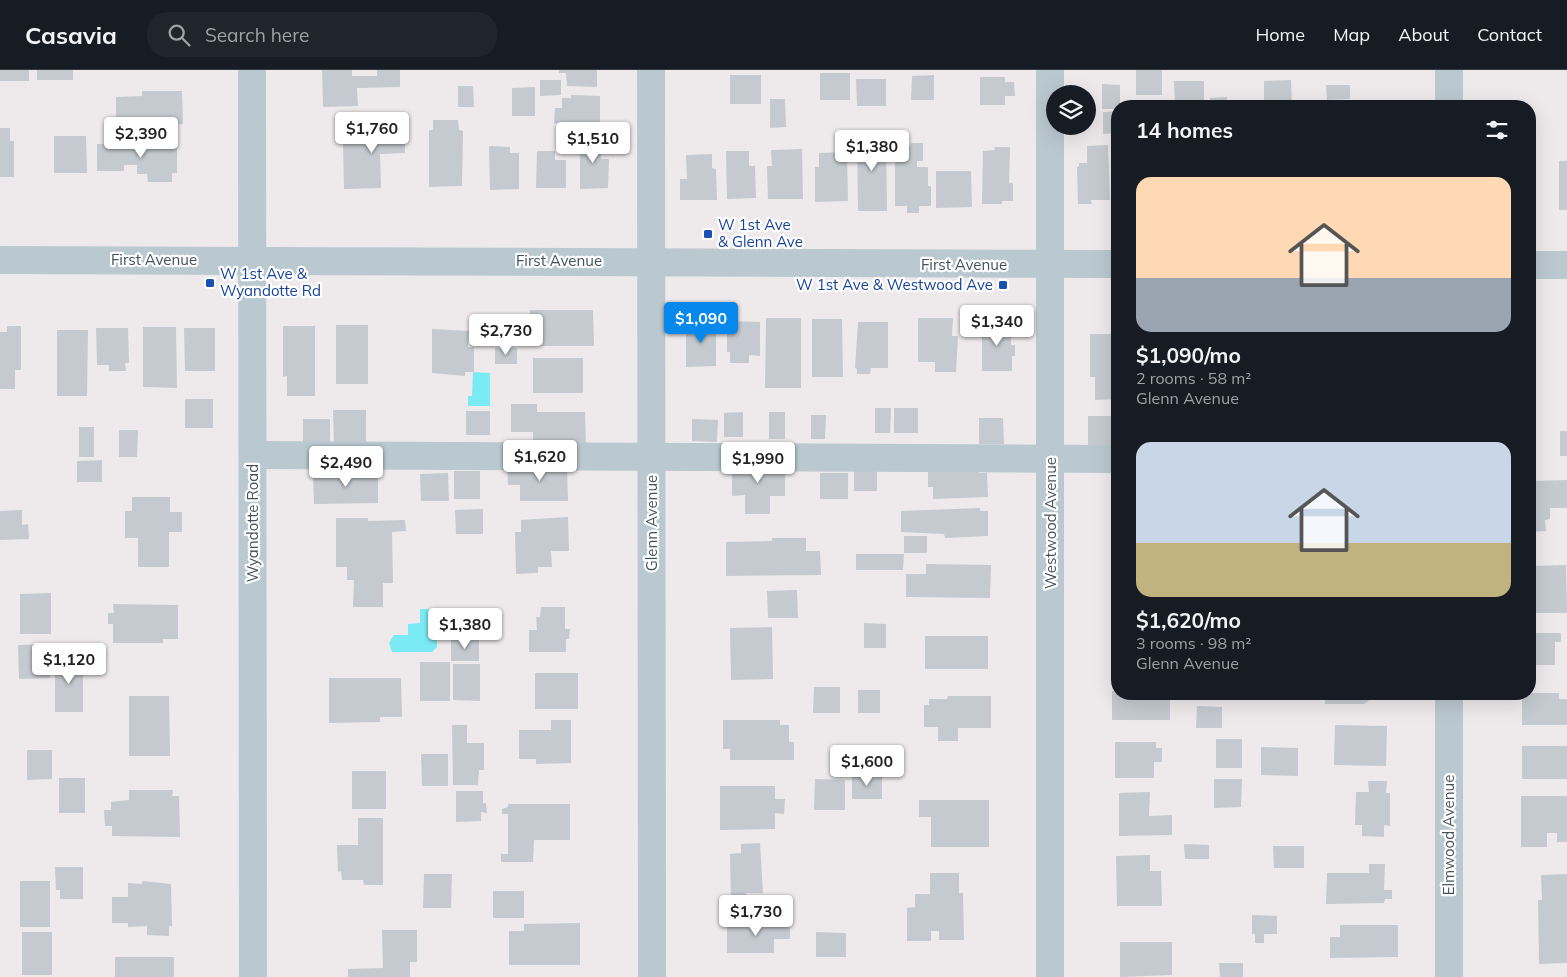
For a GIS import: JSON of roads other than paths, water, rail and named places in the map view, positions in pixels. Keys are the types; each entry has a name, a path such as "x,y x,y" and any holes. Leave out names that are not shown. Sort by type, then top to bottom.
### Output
{"street":[{"name":"Wyandotte Road","path":"252,70 253,977"},
{"name":"Glenn Avenue","path":"651,70 652,977"},
{"name":"Westwood Avenue","path":"1050,70 1050,977"},
{"path":"1449,70 1449,100"},
{"name":"First Avenue","path":"0,260 1111,264"},
{"path":"1536,265 1567,265"},
{"path":"253,456 1111,459"},
{"name":"Elmwood Avenue","path":"1449,700 1449,977"}],"water":[{"path":"473,372 490,373 490,406 468,406 468,396 472,396"},
{"path":"420,609 437,609 437,647 432,652 392,652 389,643 394,635 408,635 408,624 420,623"}],"place":[{"name":"W 1st Ave & Glenn Ave","path":"708,234"},
{"name":"W 1st Ave & Wyandotte Rd","path":"210,283"},
{"name":"W 1st Ave & Westwood Ave","path":"1003,285"}]}
